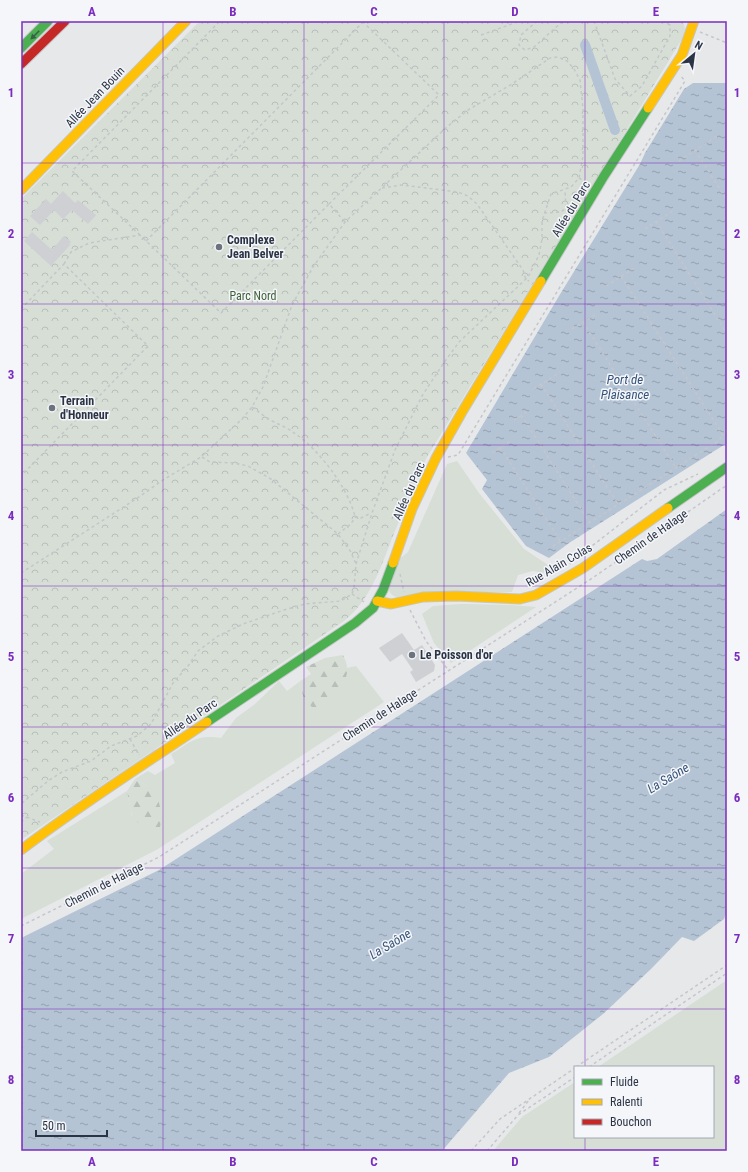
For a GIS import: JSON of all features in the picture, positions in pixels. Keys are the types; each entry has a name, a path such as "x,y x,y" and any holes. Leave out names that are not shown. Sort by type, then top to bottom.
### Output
{"street":[{"path":"21,48 48,21"},
{"path":"21,64 65,21"},
{"name":"Allée Jean Bouin","path":"21,190 186,21"},
{"name":"Allée du Parc","path":"21,850 47,830 144,763 355,623 373,608 383,590 412,510 436,458 462,412 604,176 682,55 694,21"},
{"name":"Rue Alain Colas","path":"377,601 384,604 391,604 422,597 456,596 520,599 536,595 576,572 727,467"}],"path":[{"path":"146,241 363,21 439,95 221,313 72,171 220,21"},
{"path":"481,35 520,21"},
{"path":"537,21 520,35 519,45 525,50 534,47 563,21"},
{"path":"594,21 615,79 630,96 642,86 670,36 670,25 662,21"},
{"path":"700,32 727,43"},
{"path":"21,573 163,480 201,457 225,436 252,407 262,387 292,305 313,267 345,222 448,126 468,110 512,84 550,58 558,57 567,61 574,69 580,80 583,109 583,156 578,178 572,187 551,194 542,221 542,239 539,255 526,280 460,342 443,364 422,396 395,450 372,513 356,564 352,594 341,601 305,604 284,610 243,624 218,636 198,651 188,666 172,683 151,724 137,736 112,746 91,761 62,772 48,781 21,804"},
{"path":"436,458 458,455 685,82 673,67"},
{"path":"679,161 717,136"},
{"path":"695,150 727,200"},
{"path":"382,188 402,185 458,192 468,196 477,204 523,270 526,280"},
{"path":"544,213 561,212 566,208 565,190"},
{"path":"329,204 345,222"},
{"path":"645,229 674,210"},
{"path":"656,221 727,334"},
{"path":"21,309 64,264 71,252 89,243 140,235"},
{"path":"21,476 148,346 64,264"},
{"path":"606,286 636,267"},
{"path":"621,276 723,435"},
{"path":"526,280 539,285"},
{"path":"572,329 596,314"},
{"path":"583,322 676,468"},
{"path":"534,389 560,372"},
{"path":"541,384 618,505"},
{"path":"252,407 271,420 295,433 310,445 329,466 341,485 351,506 354,517 351,524 338,534"},
{"path":"514,420 530,410"},
{"path":"521,415 590,523"},
{"path":"553,546 718,441 727,427"},
{"path":"492,453 510,441"},
{"path":"500,447 561,542"},
{"path":"201,457 210,462 235,463 248,466 258,471 285,490 338,534 351,552 356,564"},
{"path":"576,572 570,562 664,490 699,473"},
{"name":"Chemin de Halage","path":"21,926 159,857 591,578 727,485"},
{"path":"354,517 361,518 372,513"},
{"path":"392,564 399,571 406,600 415,621 426,641 449,671"},
{"path":"352,594 364,603 367,599"},
{"path":"130,739 144,763"},
{"path":"21,815 39,821 47,830"},
{"path":"21,822 27,817"},
{"path":"577,1066 727,965"},
{"path":"590,1066 727,973"},
{"path":"471,1151 500,1119 574,1068"},
{"path":"518,1115 574,1078"},
{"path":"487,1151 518,1115 530,1098"}],"green space":[{"name":"Parc Nord","path":"200,21 683,21 685,29 682,39 427,457 381,568 369,591 354,612 344,621 21,840 21,199"},
{"path":"457,461 479,493 524,549 551,567 553,574 533,571 518,575 512,592 423,592 397,597 394,596 390,593 388,588 397,561 408,552 447,464"},
{"path":"463,604 536,607 451,663 434,643 422,614 433,606"},
{"path":"343,655 347,666 345,680 337,692 318,711 305,702 299,682 311,674 306,667 325,658"},
{"path":"356,666 384,702 158,849 21,919 21,874 54,849 47,841 127,791 132,816 148,787 135,779 148,771 155,775 175,763 171,754 194,740 205,737 221,738 236,718 255,704 279,681 287,691 299,682 305,702 344,682 347,668"},
{"path":"135,779 148,787 157,796 162,814 160,827 154,834 140,825 133,817 131,812 127,791"},
{"path":"727,980 727,1151 493,1151 522,1117 574,1083 574,1138 714,1138 714,1066 599,1066"}],"water":[{"name":"Port de Plaisance","path":"693,83 727,83 727,443 569,543 549,558 526,546 482,489 487,480 466,453 684,89"},
{"name":"La Saône","path":"727,509 727,911 724,919 694,941 682,937 651,969 603,1014 549,1057 509,1073 442,1151 21,1151 21,938 159,870 642,559 647,561 657,559"}],"building":[{"path":"63,191 75,203 78,200 96,215 88,224 72,210 63,219 54,210 40,225 30,216 46,199 51,204"},
{"path":"32,232 52,250 64,236 71,242 68,245 71,244 51,266 24,241"},
{"path":"402,633 414,650 422,645 435,665 434,671 416,682 410,672 413,670 402,654 390,662 379,648"}],"waterway":[{"path":"585,45 615,130"}],"traffic: fast":[{"path":"21,48 48,21"},
{"path":"541,281 604,176 648,108"},
{"path":"668,508 727,467"},
{"path":"207,722 355,623 373,608 383,590 393,563"}],"traffic: slow":[{"path":"21,190 186,21"},
{"path":"648,108 682,55 694,21"},
{"path":"393,563 412,509 436,458 541,281"},
{"path":"377,601 391,604 423,597 456,596 520,599 536,595 583,568 668,508"},
{"path":"21,850 90,800 207,722"}],"traffic: jam":[{"path":"21,64 65,21"}],"place":[{"name":"Complexe Jean Belver","path":"219,247"},
{"name":"Terrain d'Honneur","path":"52,408"},
{"name":"Le Poisson d'or","path":"412,655"}]}
